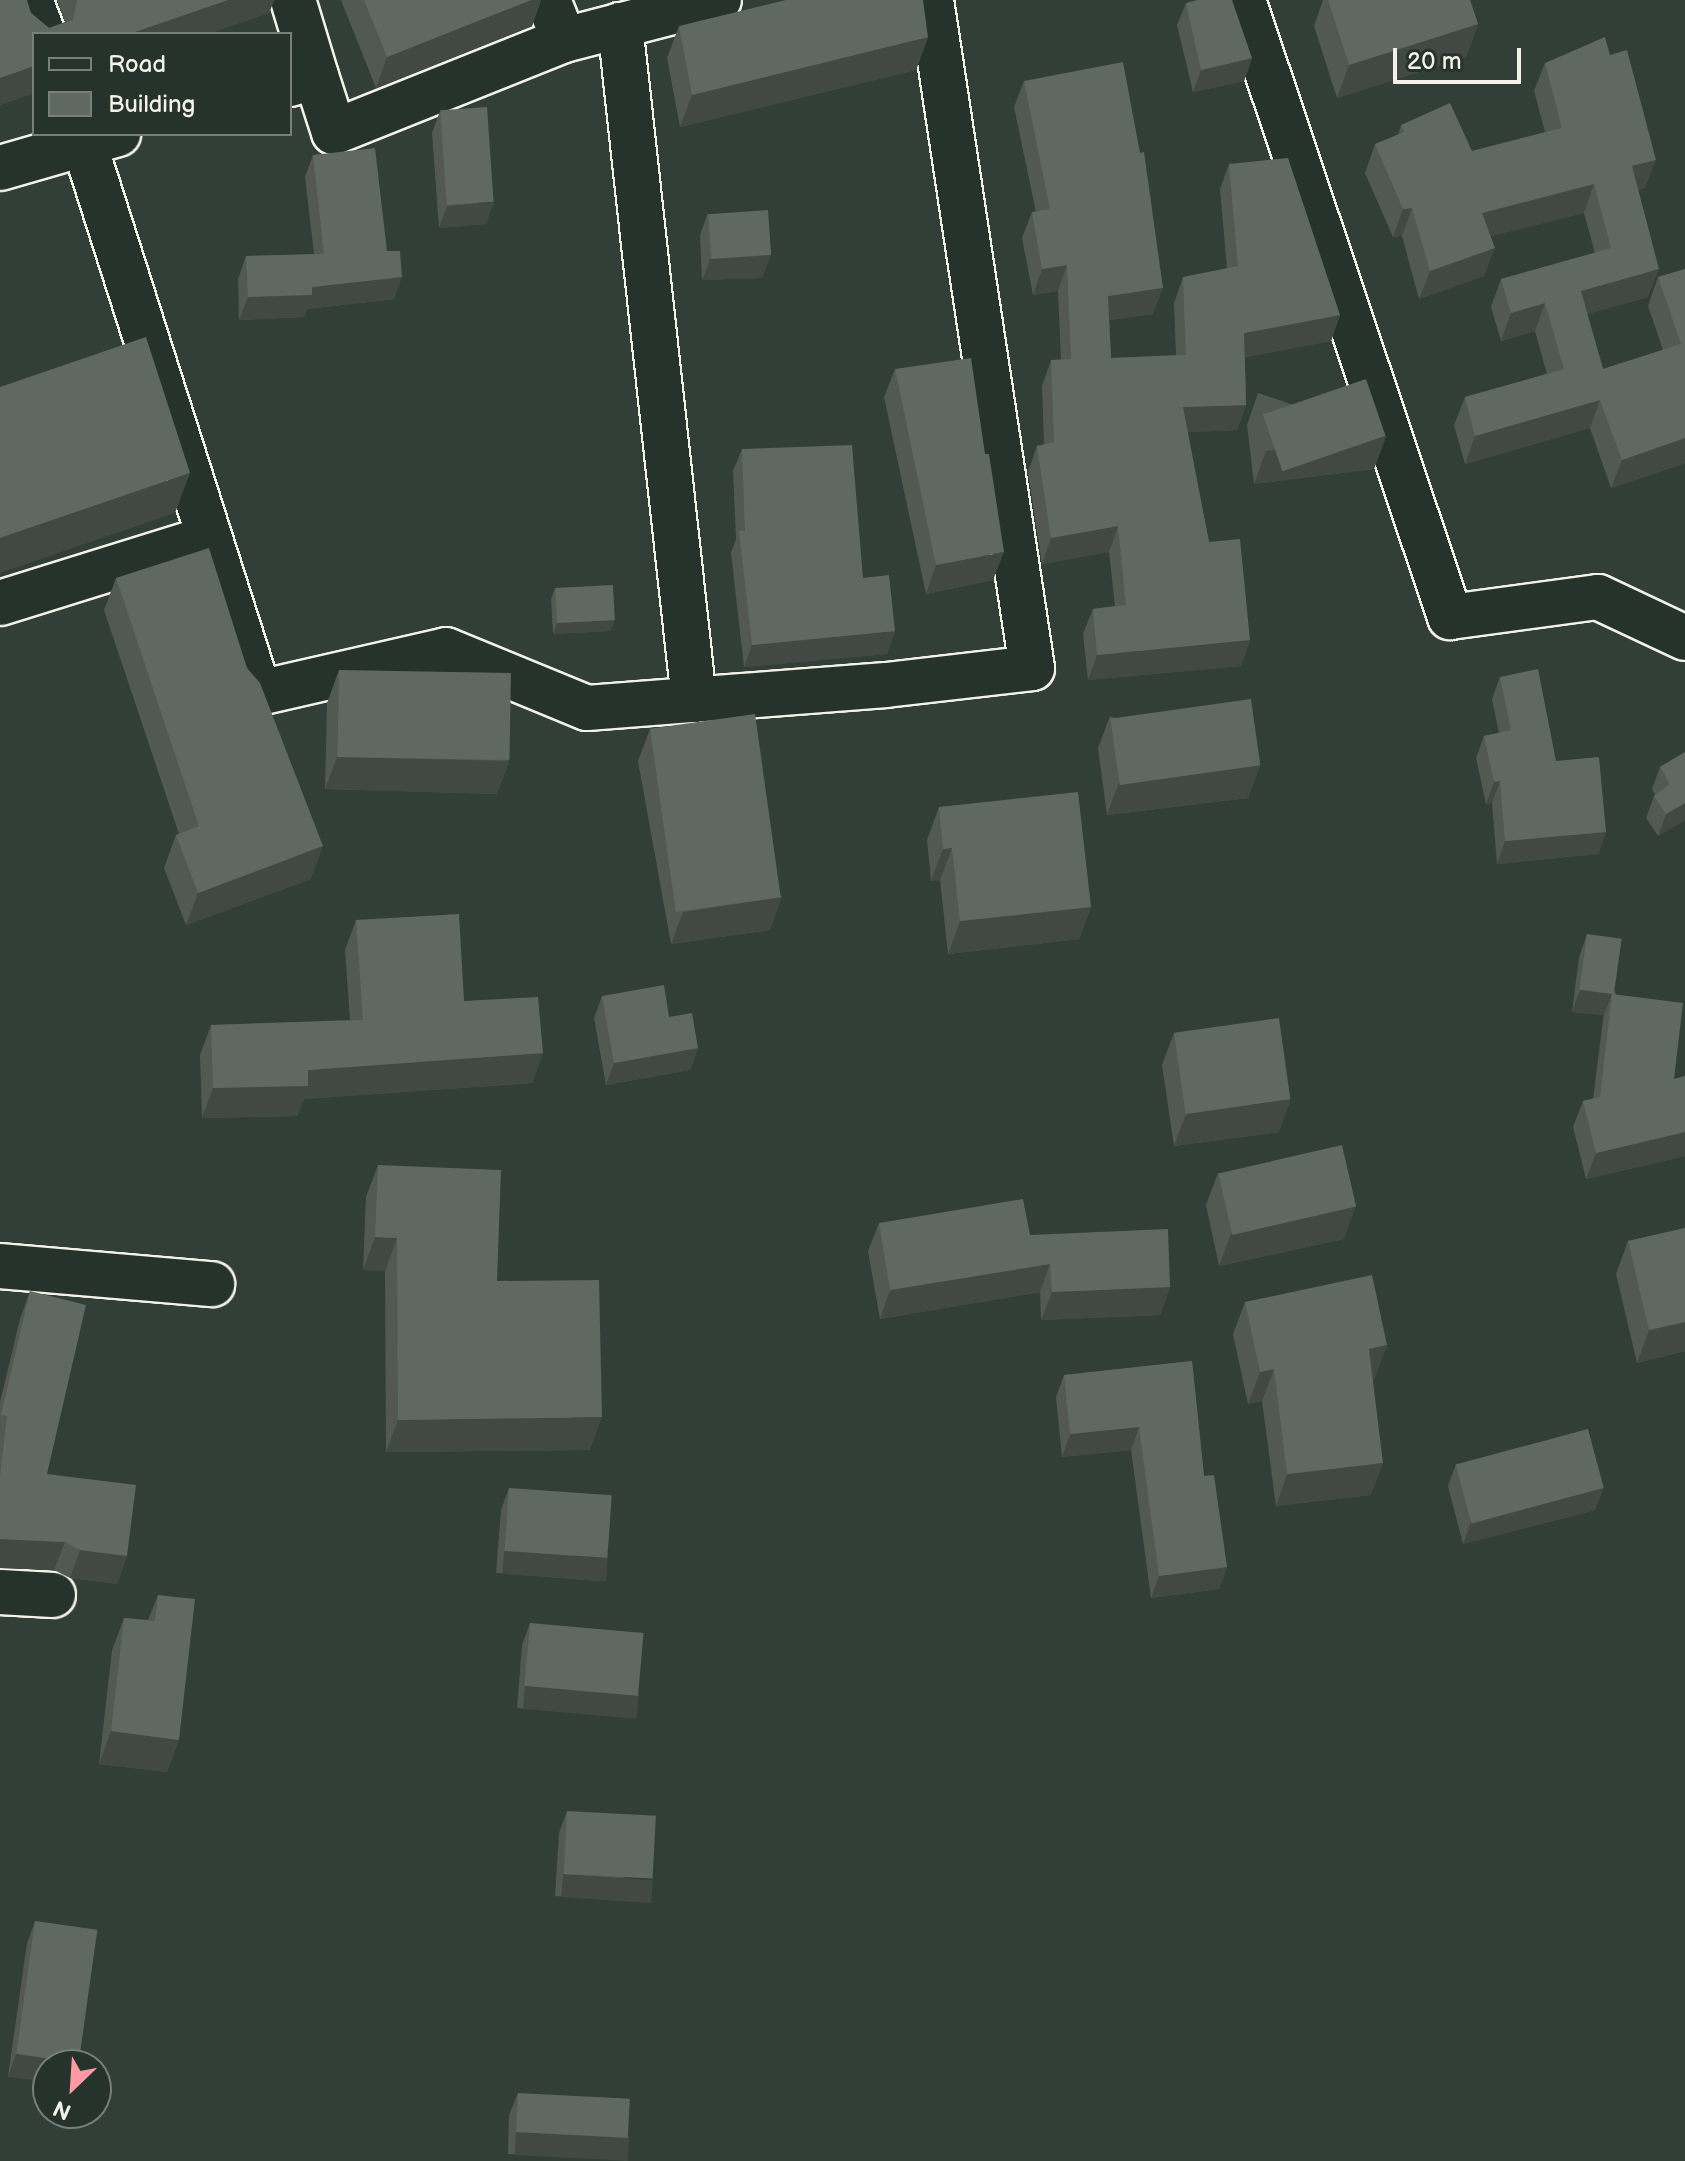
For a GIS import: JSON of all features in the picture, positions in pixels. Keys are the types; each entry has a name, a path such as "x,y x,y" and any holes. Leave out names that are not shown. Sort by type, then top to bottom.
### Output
{"street":[{"path":"30,0 42,32"},
{"path":"293,0 303,80 334,132 564,40 719,0"},
{"path":"548,0 564,40"},
{"path":"0,168 95,137 206,539 259,693 446,650 587,708 1032,668 931,0"},
{"path":"1243,0 1450,617 1598,597 1685,638"},
{"path":"620,25 694,700"},
{"path":"0,603 206,539"},
{"path":"0,1266 212,1284"},
{"path":"0,1592 53,1595"}],"building":[{"path":"0,0 27,0 31,13 49,28 73,20 77,0 228,0 135,32 32,32 32,67 0,78"},
{"path":"364,0 531,0 387,57"},
{"path":"786,0 923,0 928,37 692,95 679,26"},
{"path":"1232,0 1252,58 1201,70 1186,3"},
{"path":"1328,0 1470,0 1478,24 1349,65"},
{"path":"1605,37 1610,55 1627,50 1656,160 1632,166 1659,269 1581,291 1603,369 1681,344 1658,277 1685,269 1685,438 1622,460 1600,400 1475,436 1465,397 1564,369 1545,303 1511,313 1501,279 1611,248 1594,184 1482,213 1495,248 1430,271 1412,208 1403,209 1375,144 1404,132 1401,125 1450,103 1472,151 1562,128 1545,63"},
{"path":"1123,62 1140,153 1144,152 1163,288 1108,296 1111,358 1186,355 1183,277 1238,266 1229,164 1288,158 1340,315 1244,333 1246,405 1183,407 1209,542 1240,539 1250,640 1097,655 1093,609 1126,605 1118,526 1051,538 1037,446 1054,442 1051,360 1071,359 1067,265 1042,269 1032,212 1050,209 1024,81"},
{"path":"487,107 494,202 447,205 440,110"},
{"path":"375,148 387,251 400,251 402,277 312,287 312,295 248,297 246,256 324,254 313,155"},
{"path":"768,210 771,255 711,259 708,214"},
{"path":"146,337 190,473 0,538 0,387"},
{"path":"971,358 1004,552 936,565 895,369"},
{"path":"1366,379 1386,436 1282,471 1263,414"},
{"path":"852,445 863,578 889,575 895,631 752,645 739,531 745,531 742,449"},
{"path":"209,548 247,668 260,683 323,846 198,893 176,835 199,826 116,578"},
{"path":"613,585 615,620 557,623 555,588"},
{"path":"1538,669 1556,761 1599,757 1606,832 1505,841 1500,781 1494,782 1484,736 1511,730 1500,677"},
{"path":"339,670 511,673 509,760 337,757"},
{"path":"1251,699 1260,765 1120,785 1110,719"},
{"path":"755,714 781,897 676,912 650,729"},
{"path":"1685,752 1685,803 1666,814 1654,796 1670,784 1660,767"},
{"path":"1078,792 1091,907 960,921 952,848 943,849 939,807"},
{"path":"459,914 464,1001 538,997 543,1053 308,1070 308,1086 213,1088 211,1025 363,1020 356,920"},
{"path":"1587,934 1622,939 1614,994 1579,989"},
{"path":"664,985 669,1017 692,1013 698,1048 614,1063 602,996"},
{"path":"1612,994 1683,1003 1674,1079 1685,1076 1685,1132 1596,1153 1583,1101 1600,1097"},
{"path":"1279,1018 1290,1099 1185,1114 1174,1033"},
{"path":"1342,1145 1356,1206 1232,1235 1218,1174"},
{"path":"378,1165 501,1170 497,1281 599,1280 602,1417 398,1420 397,1238 375,1237"},
{"path":"1023,1199 1030,1235 1168,1229 1170,1287 1052,1292 1050,1264 890,1290 879,1223"},
{"path":"1685,1228 1685,1322 1649,1330 1628,1241"},
{"path":"1372,1275 1387,1345 1369,1349 1383,1463 1287,1474 1274,1369 1260,1372 1245,1302"},
{"path":"30,1291 86,1305 47,1474 136,1485 127,1556 80,1550 65,1542 0,1539 0,1476 7,1416 1,1415"},
{"path":"1192,1361 1204,1476 1214,1475 1227,1567 1159,1576 1139,1427 1070,1434 1064,1375"},
{"path":"1588,1429 1604,1488 1471,1523 1456,1464"},
{"path":"509,1488 612,1495 607,1558 505,1551"},
{"path":"158,1595 195,1599 179,1740 111,1731 124,1618 155,1621"},
{"path":"530,1623 644,1633 638,1696 525,1686"},
{"path":"567,1811 656,1816 653,1879 564,1874"},
{"path":"35,1921 97,1930 81,2049 32,2049 32,2056 16,2054"},
{"path":"518,2093 630,2099 628,2138 516,2132"}]}
